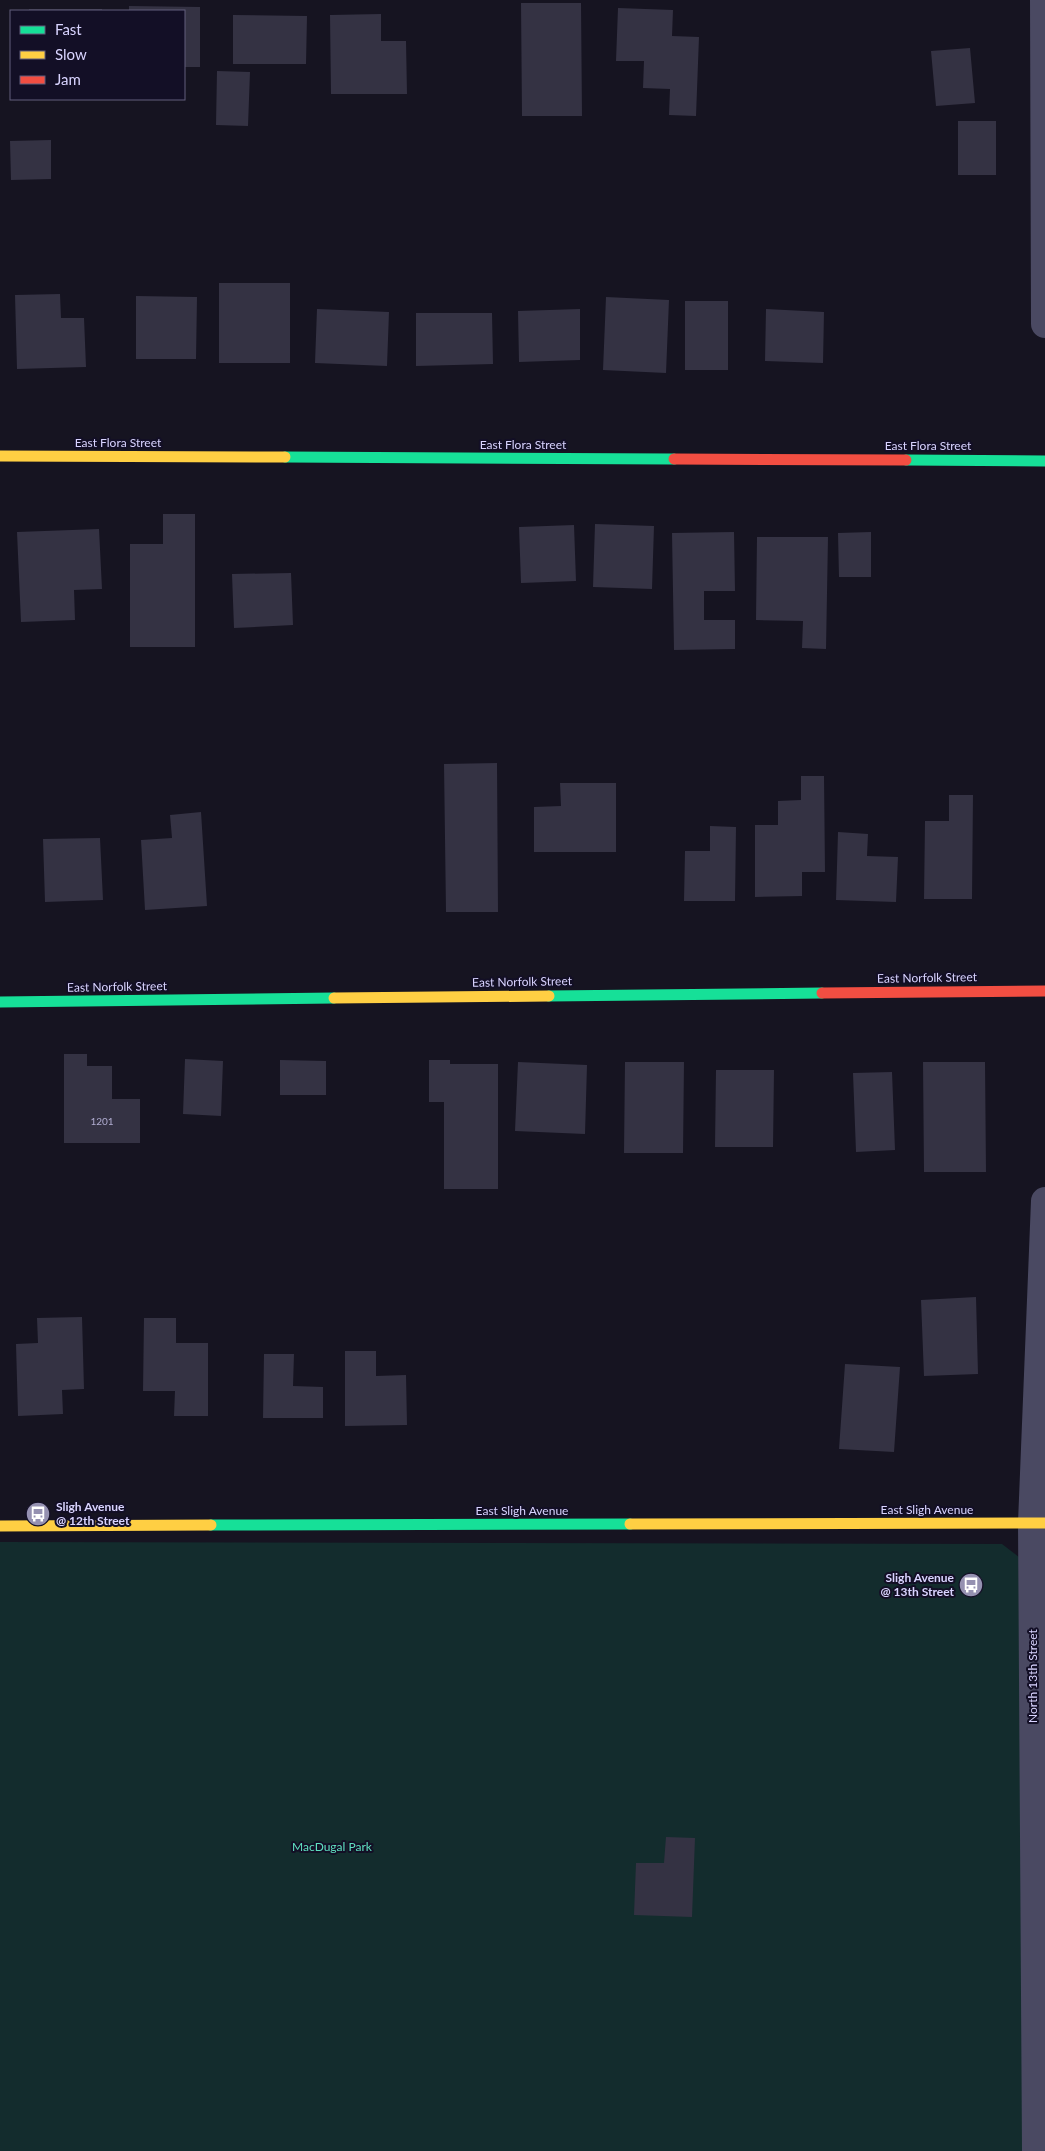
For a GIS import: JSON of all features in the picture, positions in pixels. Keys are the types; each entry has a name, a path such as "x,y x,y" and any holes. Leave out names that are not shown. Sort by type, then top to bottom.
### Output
{"street":[{"path":"1044,0 1045,324"},
{"name":"East Flora Street","path":"0,456 1045,461"},
{"name":"East Norfolk Street","path":"0,1002 1045,991"},
{"name":"North 13th Street","path":"1036,2151 1039,1523 1045,1201"},
{"name":"East Sligh Avenue","path":"0,1526 1039,1523"}],"green space":[{"name":"MacDugal Park","path":"0,1542 1002,1544 1024,1561 1022,2151 0,2151"}],"building":[{"path":"521,3 581,3 582,116 522,116"},
{"path":"129,6 200,7 200,67 185,67 185,10 129,10"},
{"path":"618,8 673,10 672,36 699,37 696,116 669,115 670,89 643,88 644,61 616,61"},
{"path":"29,9 102,9 102,10"},
{"path":"381,14 381,41 406,41 407,94 331,94 330,15"},
{"path":"233,15 307,16 306,64 233,64"},
{"path":"970,48 975,103 936,106 931,51"},
{"path":"217,71 250,72 248,126 216,125"},
{"path":"958,121 996,121 996,175 958,175"},
{"path":"51,140 51,179 11,180 10,141"},
{"path":"219,283 290,283 290,363 219,363"},
{"path":"60,294 61,318 84,318 86,367 17,369 15,295"},
{"path":"136,296 197,297 196,359 136,359"},
{"path":"606,297 669,300 666,373 603,370"},
{"path":"685,301 728,301 728,370 685,370"},
{"path":"317,309 389,312 387,366 315,363"},
{"path":"580,309 580,360 519,362 518,311"},
{"path":"766,309 824,312 823,363 765,361"},
{"path":"416,313 492,313 493,364 416,366"},
{"path":"163,514 195,514 195,647 130,647 130,544 163,544"},
{"path":"595,524 654,526 652,589 593,587"},
{"path":"574,525 576,581 521,583 519,527"},
{"path":"99,529 102,589 74,590 75,620 21,622 17,532"},
{"path":"734,532 735,591 704,591 704,620 735,620 735,649 674,650 672,533"},
{"path":"871,532 871,577 839,577 838,533"},
{"path":"757,537 828,537 826,649 802,648 803,621 756,620"},
{"path":"291,573 293,625 234,628 232,574"},
{"path":"497,763 498,912 446,912 444,764"},
{"path":"801,776 824,776 825,872 802,872 802,896 755,897 755,825 778,825 778,801 801,800"},
{"path":"560,783 616,783 616,852 534,852 534,807 561,806"},
{"path":"949,795 973,795 972,899 924,899 925,821 949,821"},
{"path":"201,812 207,906 145,910 141,840 172,838 170,815"},
{"path":"710,826 736,827 735,901 684,901 685,851 710,851"},
{"path":"838,832 868,834 867,856 898,857 896,902 836,900"},
{"path":"100,838 103,900 45,902 43,839"},
{"path":"64,1054 87,1054 87,1066 112,1066 112,1099 140,1099 140,1143 64,1143"},
{"path":"185,1059 223,1061 221,1116 183,1114"},
{"path":"280,1060 326,1061 326,1095 280,1095"},
{"path":"429,1060 450,1060 450,1064 498,1064 498,1189 444,1189 444,1102 429,1102"},
{"path":"518,1062 587,1065 585,1134 515,1131"},
{"path":"625,1062 684,1062 683,1153 624,1153"},
{"path":"923,1062 985,1062 986,1172 924,1172"},
{"path":"716,1070 774,1070 773,1147 715,1147"},
{"path":"892,1072 895,1150 856,1152 853,1073"},
{"path":"976,1297 978,1374 924,1376 921,1300"},
{"path":"82,1317 84,1389 62,1390 63,1414 18,1416 16,1344 38,1343 37,1318"},
{"path":"144,1318 176,1318 176,1343 208,1343 208,1416 174,1416 175,1391 143,1391"},
{"path":"345,1351 376,1351 376,1376 406,1375 407,1425 345,1426"},
{"path":"264,1354 294,1354 293,1386 323,1387 323,1418 263,1418"},
{"path":"845,1364 900,1367 894,1452 839,1449"},
{"path":"666,1837 695,1838 692,1917 634,1915 636,1863 664,1863"}],"traffic: fast":[{"path":"285,457 674,459"},
{"path":"906,460 1045,461"},
{"path":"549,996 822,993"},
{"path":"0,1002 334,998"},
{"path":"211,1525 630,1524"}],"traffic: slow":[{"path":"0,456 285,457"},
{"path":"334,998 549,996"},
{"path":"630,1524 1045,1523"},
{"path":"0,1526 211,1525"}],"traffic: jam":[{"path":"674,459 906,460"},
{"path":"822,993 1045,991"}],"place":[{"name":"Sligh Avenue @ 12th Street","path":"38,1514"},
{"name":"Sligh Avenue @ 13th Street","path":"971,1585"}]}
